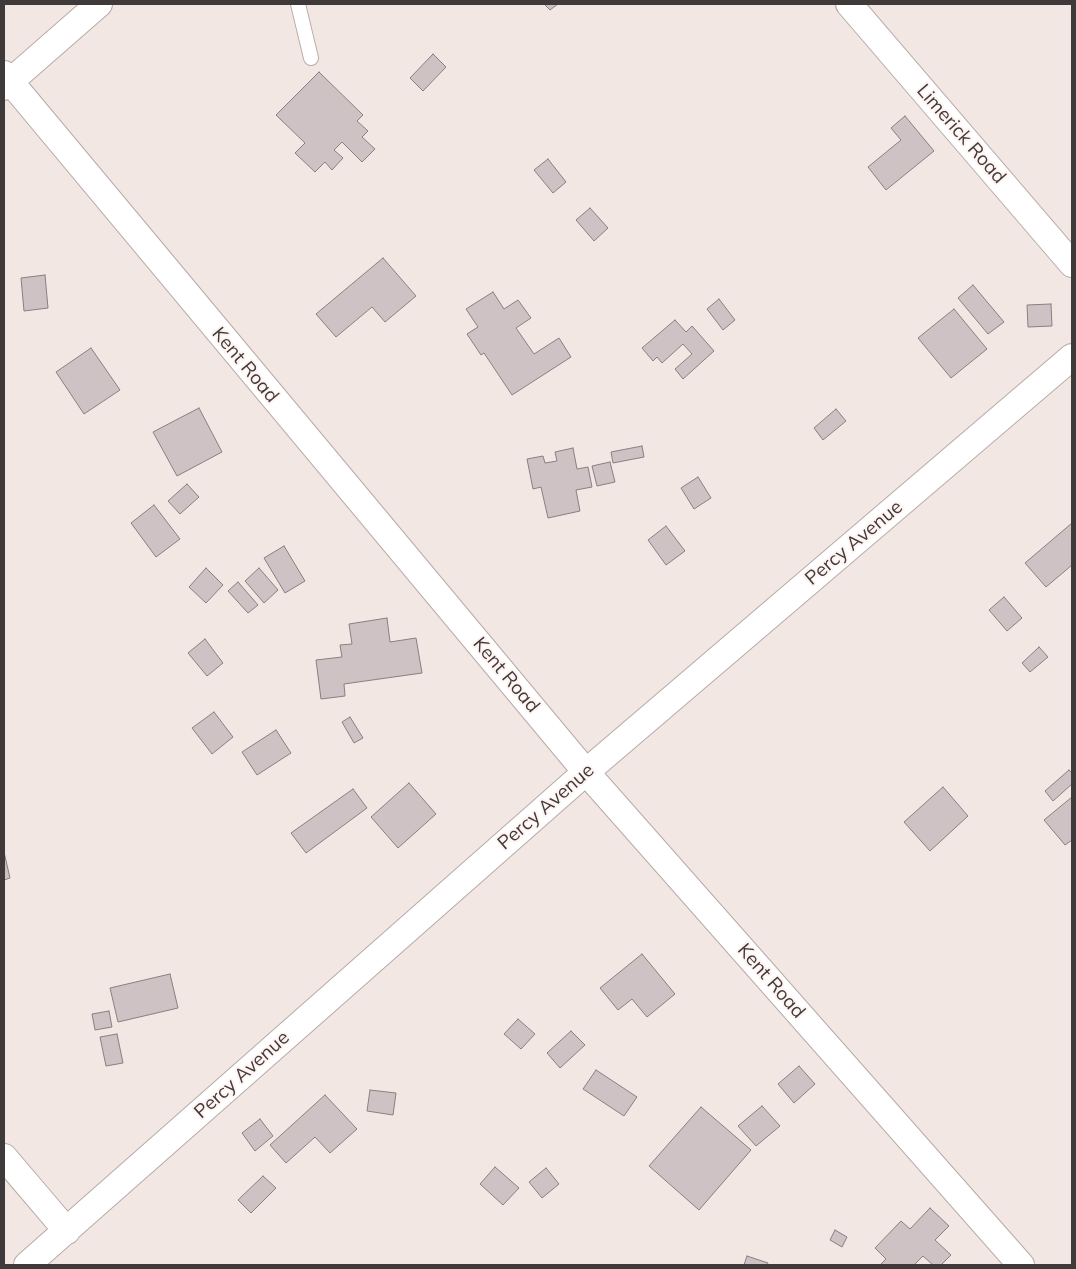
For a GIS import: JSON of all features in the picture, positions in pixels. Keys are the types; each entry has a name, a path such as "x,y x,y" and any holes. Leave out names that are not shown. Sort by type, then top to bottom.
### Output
{"street":[{"path":"6,81 99,4"},
{"name":"Limerick Road","path":"849,4 1072,264"},
{"name":"Kent Road","path":"6,81 586,772 1021,1265"},
{"name":"Percy Avenue","path":"27,1265 586,772 1072,357"},
{"path":"4,1157 67,1231"}],"lane":[{"path":"298,4 311,58"}],"building":[{"path":"544,4 558,4 550,10"},
{"path":"433,54 446,67 423,91 410,78"},
{"path":"319,72 363,115 357,121 368,131 362,137 375,149 362,162 342,142 334,150 343,158 332,170 325,162 315,172 295,153 305,143 276,115"},
{"path":"905,116 934,151 886,190 868,167 901,140 891,128"},
{"path":"548,159 566,182 553,193 534,170"},
{"path":"590,208 608,228 594,241 576,220"},
{"path":"383,258 416,296 385,322 372,307 336,337 316,314"},
{"path":"45,275 48,308 24,311 21,278"},
{"path":"973,285 1004,322 988,334 958,298"},
{"path":"493,292 504,309 518,300 531,318 516,328 534,354 559,338 571,357 512,395 484,353 481,355 467,334 478,327 466,309"},
{"path":"719,299 735,320 723,330 707,309"},
{"path":"1051,304 1052,326 1028,327 1027,305"},
{"path":"954,309 987,349 951,378 918,338"},
{"path":"675,320 686,332 692,326 714,351 683,379 675,369 692,354 683,344 662,363 657,357 653,361 642,348"},
{"path":"91,348 120,390 84,414 56,372"},
{"path":"199,408 222,452 177,476 153,432"},
{"path":"836,409 846,421 823,440 814,428"},
{"path":"642,446 644,457 613,463 611,452"},
{"path":"573,448 577,469 588,467 592,487 576,490 580,511 548,518 541,487 533,489 527,459 543,456 545,463 557,461 555,452"},
{"path":"610,462 615,482 597,486 592,466"},
{"path":"698,477 711,498 694,509 681,488"},
{"path":"187,484 199,497 180,514 168,501"},
{"path":"154,505 180,539 156,557 131,523"},
{"path":"1072,523 1072,565 1046,587 1025,563"},
{"path":"666,526 685,551 666,565 648,540"},
{"path":"284,546 305,581 285,593 264,558"},
{"path":"206,568 223,585 206,603 189,587"},
{"path":"259,568 278,590 264,603 245,581"},
{"path":"238,582 258,605 248,613 228,591"},
{"path":"1004,597 1022,618 1007,631 989,610"},
{"path":"387,618 390,642 416,638 422,673 344,684 345,696 321,699 316,660 342,657 340,645 352,644 349,624"},
{"path":"205,639 223,663 207,676 188,653"},
{"path":"1039,647 1048,657 1030,672 1022,663"},
{"path":"214,712 233,737 212,754 192,728"},
{"path":"350,717 363,738 354,743 342,722"},
{"path":"276,730 291,753 257,775 242,752"},
{"path":"1069,770 1072,773 1072,784 1053,801 1045,791"},
{"path":"409,783 436,814 398,848 371,817"},
{"path":"943,787 968,816 930,851 904,822"},
{"path":"353,789 367,808 306,853 291,833"},
{"path":"1072,797 1072,840 1065,845 1044,820"},
{"path":"4,852 10,878 4,880"},
{"path":"642,954 675,994 647,1017 632,999 618,1010 600,988"},
{"path":"170,974 178,1008 118,1022 110,988"},
{"path":"109,1011 112,1027 95,1030 92,1014"},
{"path":"518,1019 535,1034 521,1049 504,1034"},
{"path":"571,1031 585,1045 560,1068 547,1053"},
{"path":"117,1034 123,1063 106,1066 100,1037"},
{"path":"799,1066 815,1084 794,1103 778,1084"},
{"path":"596,1070 637,1097 624,1116 583,1089"},
{"path":"370,1090 396,1093 393,1115 367,1111"},
{"path":"325,1095 357,1129 330,1153 315,1137 286,1163 270,1145"},
{"path":"762,1106 780,1126 756,1146 738,1126"},
{"path":"701,1107 751,1150 699,1210 649,1166"},
{"path":"260,1119 273,1136 255,1151 242,1133"},
{"path":"495,1167 519,1188 503,1205 480,1184"},
{"path":"546,1168 559,1184 542,1198 529,1182"},
{"path":"263,1176 276,1188 251,1213 238,1200"},
{"path":"930,1208 949,1226 935,1240 951,1255 941,1265 933,1265 923,1256 914,1265 880,1265 886,1259 875,1248 901,1221 910,1229"},
{"path":"835,1230 847,1237 842,1247 830,1240"},
{"path":"747,1256 768,1263 767,1265 744,1265"}]}
